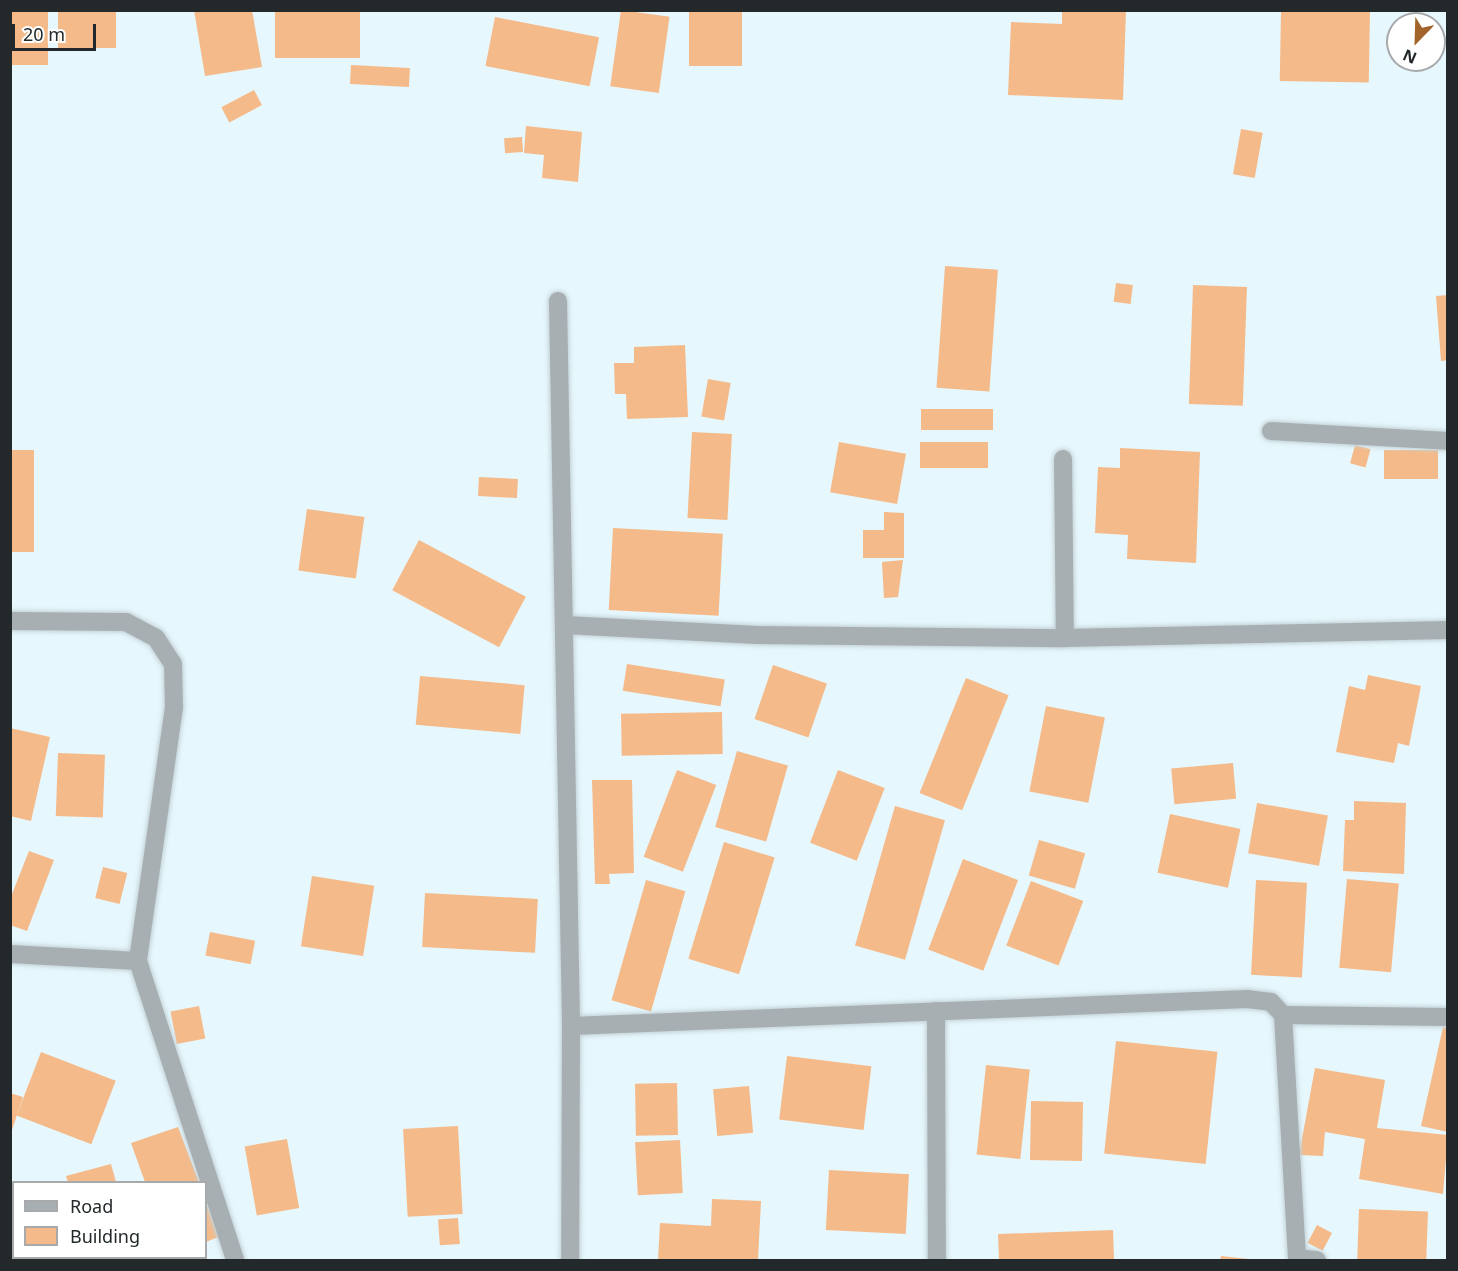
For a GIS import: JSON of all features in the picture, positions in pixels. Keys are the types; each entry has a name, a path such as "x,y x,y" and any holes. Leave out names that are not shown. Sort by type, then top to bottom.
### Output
{"street":[{"path":"558,301 571,1026 570,1260"},
{"path":"1271,431 1448,441"},
{"path":"1063,459 1065,638"},
{"path":"10,621 126,622 156,638 173,664 174,707 138,961 235,1260"},
{"path":"565,626 757,635 1065,638 1448,630"},
{"path":"10,954 138,961"},
{"path":"571,1026 1247,999 1271,1002 1283,1015 1297,1259 1317,1260"},
{"path":"936,1011 937,1260"},
{"path":"1283,1015 1448,1017"}],"building":[{"path":"10,10 48,10 48,65 10,65"},
{"path":"58,10 116,10 116,48 58,48"},
{"path":"194,10 252,10 262,67 205,76"},
{"path":"275,10 360,10 360,58 275,58"},
{"path":"621,10 670,17 659,93 610,86"},
{"path":"689,10 742,10 742,66 689,66"},
{"path":"1062,10 1126,10 1123,100 1008,95 1011,22 1062,24"},
{"path":"1281,10 1370,12 1369,83 1280,81"},
{"path":"495,17 599,37 590,86 485,66"},
{"path":"351,65 410,68 409,87 350,84"},
{"path":"254,90 262,105 229,122 221,107"},
{"path":"526,126 582,132 578,182 542,178 544,155 524,153"},
{"path":"1241,129 1263,133 1255,178 1233,174"},
{"path":"522,137 523,152 505,153 504,138"},
{"path":"945,266 998,270 989,391 936,388"},
{"path":"1116,283 1133,285 1131,304 1114,302"},
{"path":"1193,285 1247,287 1243,406 1189,404"},
{"path":"1448,295 1448,360 1441,361 1436,296"},
{"path":"685,345 688,417 627,419 626,394 615,394 614,363 634,363 634,347"},
{"path":"708,379 731,383 724,420 701,416"},
{"path":"921,409 993,409 993,430 921,430"},
{"path":"692,432 732,434 727,520 687,518"},
{"path":"839,442 906,454 897,504 830,492"},
{"path":"920,442 988,442 988,468 920,468"},
{"path":"1355,445 1370,449 1366,467 1350,463"},
{"path":"1120,448 1200,452 1196,563 1127,559 1128,535 1095,533 1098,467 1120,468"},
{"path":"10,450 34,450 34,552 10,552"},
{"path":"1384,450 1438,450 1438,479 1384,479"},
{"path":"479,477 518,479 517,498 478,496"},
{"path":"307,509 364,517 356,578 298,570"},
{"path":"884,512 904,513 904,558 863,558 863,530 884,530"},
{"path":"613,528 723,534 719,616 609,610"},
{"path":"419,540 526,597 499,647 392,590"},
{"path":"903,560 898,597 884,598 882,562"},
{"path":"627,664 725,679 721,706 623,691"},
{"path":"773,665 827,684 808,737 754,719"},
{"path":"1368,675 1421,686 1409,746 1398,743 1394,763 1336,752 1349,686 1365,690"},
{"path":"420,676 525,685 520,734 416,725"},
{"path":"966,678 1009,695 962,810 920,793"},
{"path":"1046,706 1105,717 1088,803 1029,791"},
{"path":"722,712 723,754 622,756 621,714"},
{"path":"10,728 50,737 31,821 10,816"},
{"path":"737,751 788,766 766,842 715,827"},
{"path":"58,753 105,755 103,818 56,816"},
{"path":"1233,763 1236,799 1174,804 1171,768"},
{"path":"677,770 716,785 683,872 644,857"},
{"path":"838,770 885,788 857,861 810,843"},
{"path":"592,780 632,780 634,873 609,874 610,884 595,884"},
{"path":"1354,801 1406,803 1404,874 1343,871 1345,820 1354,820"},
{"path":"1257,803 1328,816 1319,866 1248,853"},
{"path":"895,806 945,820 905,960 855,945"},
{"path":"1170,814 1240,829 1228,888 1158,873"},
{"path":"1039,840 1085,853 1075,889 1029,876"},
{"path":"724,842 775,857 739,974 688,959"},
{"path":"29,851 54,860 27,931 10,925 10,899"},
{"path":"963,859 1018,880 983,971 928,950"},
{"path":"103,867 127,873 120,904 95,898"},
{"path":"312,876 374,886 363,956 301,946"},
{"path":"1347,879 1399,884 1391,972 1339,968"},
{"path":"646,880 685,891 651,1011 612,1000"},
{"path":"1256,880 1307,883 1302,978 1251,975"},
{"path":"1031,881 1083,901 1059,965 1006,945"},
{"path":"425,893 538,899 535,953 422,947"},
{"path":"210,932 255,941 251,964 205,956"},
{"path":"199,1006 205,1038 177,1044 171,1012"},
{"path":"1443,1027 1448,1028 1448,1132 1421,1126"},
{"path":"1116,1041 1217,1052 1206,1164 1104,1153"},
{"path":"41,1052 116,1081 91,1144 17,1115"},
{"path":"787,1056 871,1066 864,1130 779,1120"},
{"path":"986,1065 1030,1070 1020,1159 977,1155"},
{"path":"1315,1068 1385,1080 1377,1128 1448,1135 1443,1194 1359,1179 1365,1139 1325,1132 1323,1156 1299,1155"},
{"path":"677,1083 678,1135 636,1136 635,1084"},
{"path":"749,1086 753,1133 717,1136 713,1089"},
{"path":"10,1093 23,1097 11,1133 10,1133"},
{"path":"1031,1101 1083,1102 1082,1161 1030,1160"},
{"path":"458,1126 463,1214 408,1217 403,1129"},
{"path":"178,1127 199,1181 145,1181 131,1143"},
{"path":"287,1139 299,1208 257,1215 245,1146"},
{"path":"680,1140 683,1193 638,1195 635,1142"},
{"path":"111,1164 116,1181 68,1181 66,1176"},
{"path":"829,1170 909,1174 906,1234 826,1230"},
{"path":"712,1199 761,1201 758,1260 658,1260 660,1223 711,1226"},
{"path":"207,1205 218,1237 207,1242"},
{"path":"1359,1209 1428,1211 1426,1260 1357,1259"},
{"path":"458,1218 460,1244 440,1245 438,1219"},
{"path":"1317,1225 1332,1233 1323,1251 1308,1243"},
{"path":"1113,1230 1114,1260 999,1260 998,1234"},
{"path":"1221,1256 1249,1259 1249,1260 1220,1260"}]}
